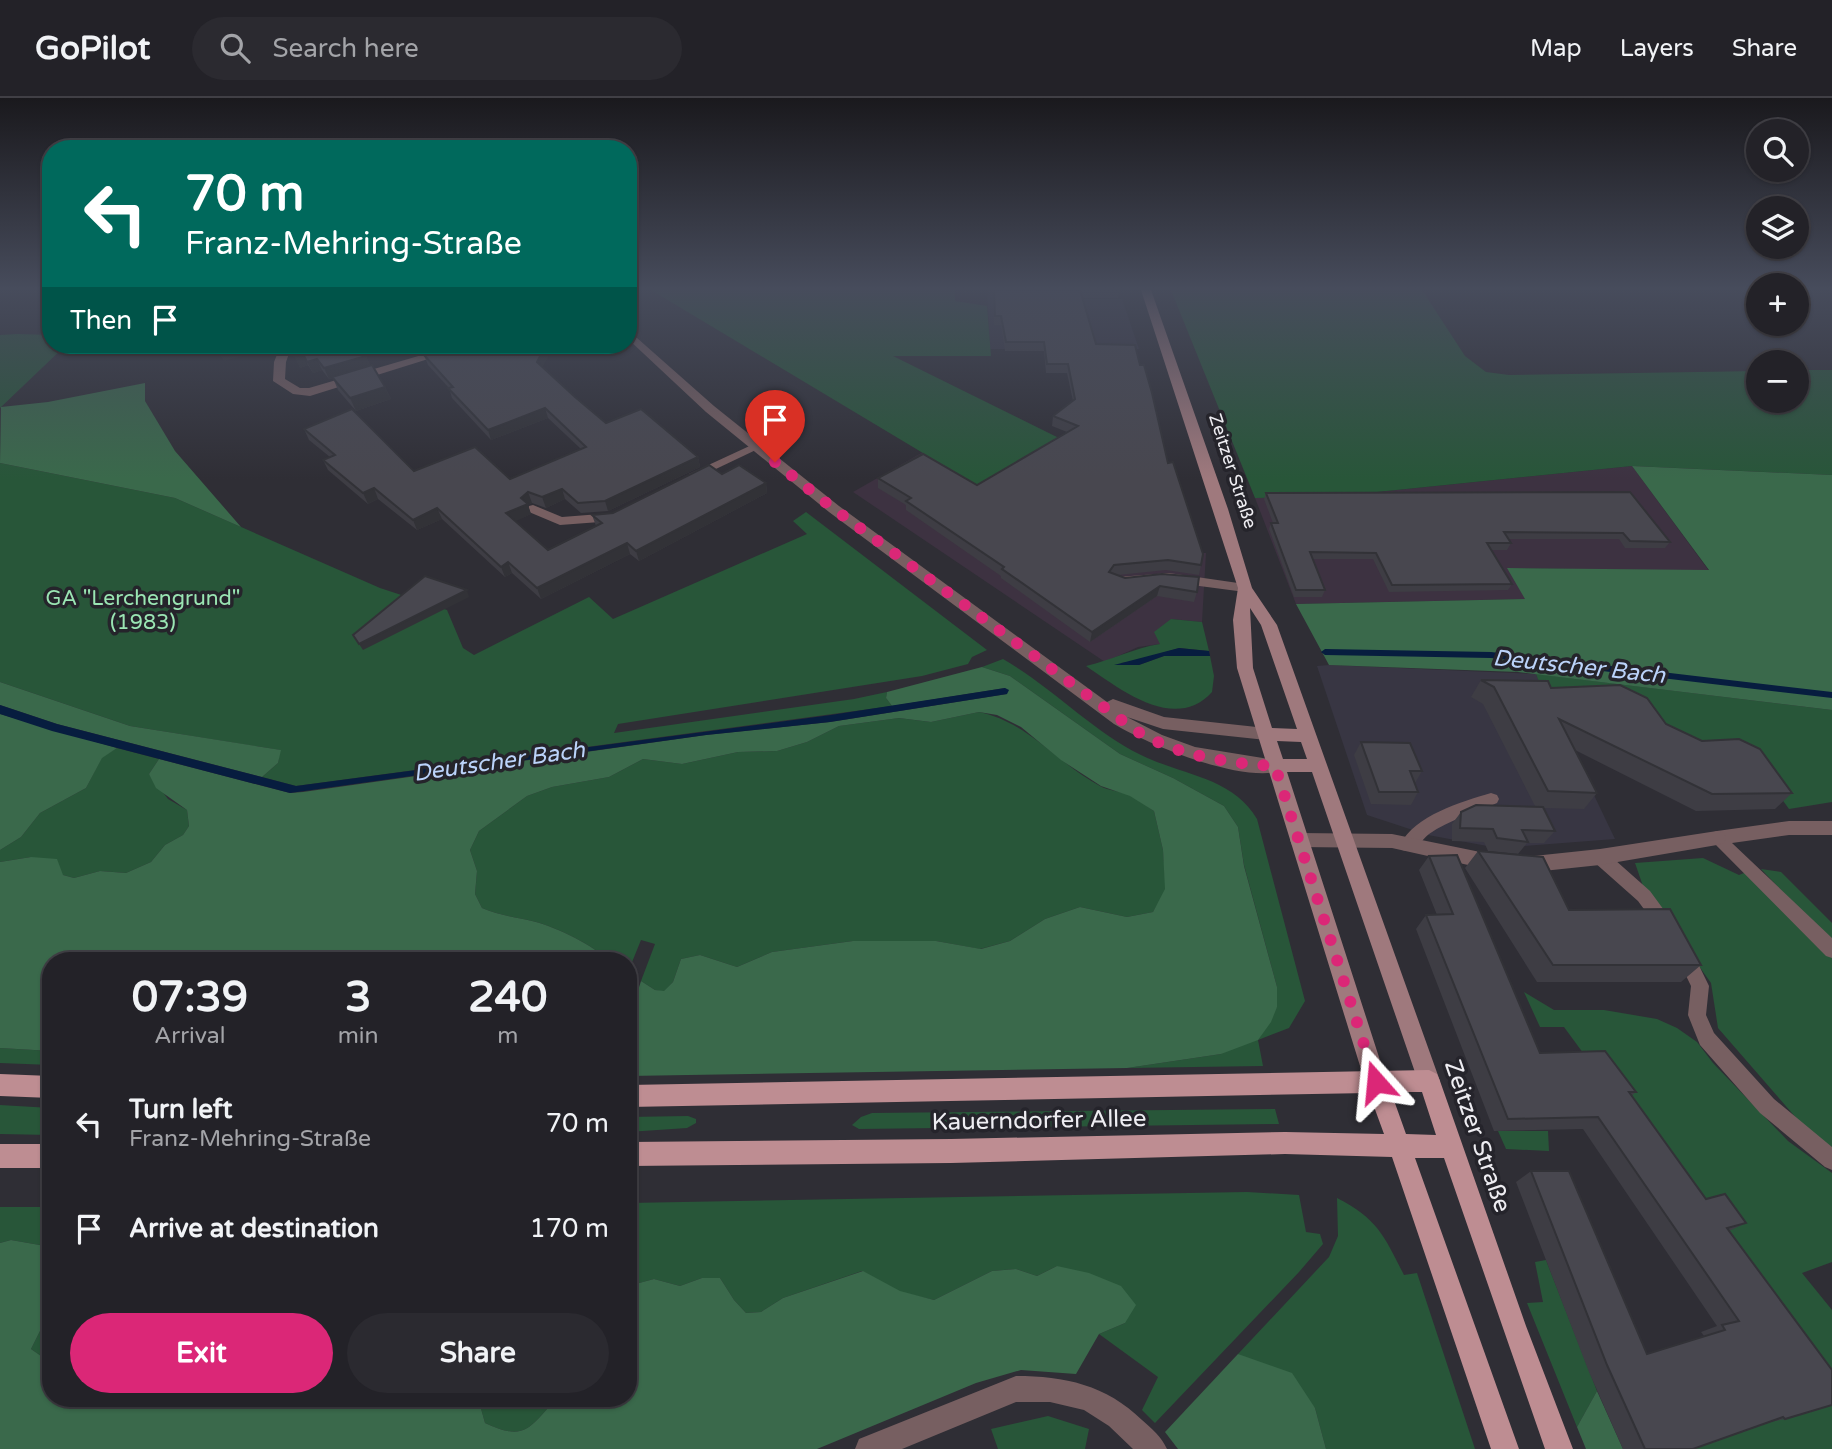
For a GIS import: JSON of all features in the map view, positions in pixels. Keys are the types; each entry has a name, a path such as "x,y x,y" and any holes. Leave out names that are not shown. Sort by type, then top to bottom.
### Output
{"main road":[{"name":"Zeitzer Straße","path":"1168,353 1245,588 1269,625 1310,736 1513,1326 1559,1449"},
{"name":"Zeitzer Straße","path":"1245,588 1241,620 1245,668 1376,1082 1505,1449"},
{"path":"1266,734 1310,736"},
{"path":"1275,766 1320,765"},
{"name":"Kauerndorfer Allee","path":"637,1096 1429,1081"},
{"path":"0,1085 42,1087"},
{"name":"Kauerndorfer Allee","path":"637,1154 1284,1143 1451,1147"},
{"path":"0,1156 42,1156"}],"street":[{"path":"649,353 709,409 834,509 1151,740 1219,760 1275,766"},
{"path":"284,354 278,374 279,381 297,391 310,392 437,354"},
{"path":"1086,695 1163,723 1266,734"},
{"path":"1299,840 1392,841 1470,859 1517,866 1600,857 1717,838"},
{"path":"869,1449 1016,1389 1050,1389 1089,1398 1119,1416 1153,1449"}],"lane":[{"path":"682,481 756,446"},
{"path":"534,509 561,521 603,519 622,512"},
{"path":"1117,581 1144,576 1185,578 1245,588"},
{"path":"1408,845 1413,838 1436,822 1491,800"},
{"path":"1717,838 1789,828 1832,828"},
{"path":"1717,838 1832,950"},
{"path":"1600,857 1644,896 1683,948 1700,986 1697,1015 1707,1039 1767,1106 1832,1160"}],"shaded area":[{"path":"923,452 1083,552 1206,553 1202,622 1171,619 1160,644 1138,647 1105,662 853,492"},
{"path":"1632,466 1709,571 1508,568 1526,599 1296,604 1255,498 1328,497"},
{"path":"1317,666 1536,674 1615,839 1498,848 1428,835 1367,815"}],"green space":[{"path":"0,353 57,354 0,408"},
{"path":"756,353 991,353 991,356 893,356 1063,440 983,489"},
{"path":"1196,353 1463,353 1486,372 1509,375 1746,371 1746,413 1809,413 1809,370 1832,370 1832,475 1632,466 1328,497 1255,498"},
{"path":"145,383 145,401 175,451 241,527 175,498 0,463 1,407 48,402"},
{"name":"GA \"Lerchengrund\" (1983)","path":"0,463 175,498 380,588 447,610 463,648 474,655 589,597 613,619 807,534 793,521 806,512 987,650 972,657 968,664 922,676 618,724 614,733 887,692 886,698 892,706 296,786 262,777 278,763 280,750 130,726 0,682"},
{"path":"1632,466 1832,475 1832,710 1518,672 1329,665 1296,604 1525,599 1507,568 1709,570"},
{"path":"1171,619 1202,622 1209,651 1179,648 1121,663 1139,665 1164,656 1210,656 1214,676 1212,692 1197,704 1165,708 1148,703 1115,686 1086,666 1160,644 1154,632"},
{"path":"1003,659 1123,745 1156,762 1205,779 1234,794 1247,805 1257,819 1305,1001 1289,1028 1258,1040 1263,1066 1127,1068 1221,1054 1277,1007 1277,987 1244,865 1238,827 1224,806 1173,778 1120,754 1010,676 982,667"},
{"path":"982,667 1010,676 1120,754 1173,778 1224,806 1238,827 1244,866 1277,987 1277,1007 1271,1022 1258,1040 1221,1054 1127,1068 637,1076 637,994 641,981 655,990 664,991 673,982 681,959 700,955 737,967 772,952 853,941 936,941 981,949 1010,941 1045,919 1080,907 1127,917 1153,912 1165,889 1163,850 1154,811 1130,796 1101,786 1061,760 1021,727 997,715 979,712 931,722 899,718 839,726 807,742 777,751 738,752 682,764 643,759 609,777 552,787 527,796 479,831 470,850 477,871 475,894 482,908 554,928 598,952 42,952 42,1050 0,1048 0,862 31,857 57,859 63,875 74,878 100,871 126,873 151,862 165,845 183,835 189,826 187,810 156,788 149,774 159,759 290,793 706,735 830,722 1007,694 1005,688 892,706 886,698 887,692"},
{"path":"1536,674 1832,710 1832,802 1789,809 1776,791 1547,702"},
{"path":"0,682 130,726 281,750 278,763 262,777 57,724 0,705"},
{"path":"979,712 997,717 1027,734 1084,777 1104,788 1131,796 1154,811 1163,850 1166,890 1153,912 1127,917 1080,907 1045,919 1010,941 980,949 936,941 853,941 772,952 737,967 700,955 681,959 673,982 664,992 641,981 655,944 641,940 636,952 598,952 554,928 482,908 475,894 477,871 470,850 479,831 527,796 552,787 609,777 643,759 682,764 738,752 777,751 807,742 839,726 899,718 931,722"},
{"path":"0,714 117,748 102,758 86,788 40,813 21,837 0,850"},
{"path":"117,748 159,759 149,774 168,799 187,810 189,826 183,835 165,845 151,862 126,873 100,871 74,878 63,875 31,857 0,862 0,850 21,837 40,813 86,788 102,757"},
{"path":"1703,858 1739,875 1749,871 1832,958 1832,1148 1811,1135 1718,1028 1711,983 1644,889 1635,863"},
{"path":"1761,869 1781,872 1832,923 1832,944"},
{"path":"1524,992 1554,1010 1604,1010 1657,1019 1677,1028 1697,1042 1713,1063 1788,1141 1832,1173 1832,1262 1802,1273 1832,1310 1832,1449 1685,1449 1760,1422 1633,1121 1564,1027 1540,1027"},
{"path":"0,1048 42,1050 42,1065 0,1063"},
{"path":"0,1105 42,1107 42,1135 0,1134"},
{"path":"1275,1109 1279,1124 859,1129 852,1125 861,1117 872,1113"},
{"path":"688,1116 696,1119 696,1123 687,1128 637,1131 637,1117"},
{"path":"1498,1131 1548,1131 1549,1151 1506,1149"},
{"path":"1247,1192 1299,1195 1306,1232 1320,1234 1323,1244 1155,1423 1142,1410 1158,1377 1099,1334 1125,1323 1057,1266 1037,1276 1016,1269 992,1271 934,1300 900,1292 862,1271 783,1298 761,1312 746,1313 720,1278 702,1278 680,1286 654,1279 637,1284 637,1203"},
{"path":"1337,1198 1371,1221 1391,1249 1404,1275 1417,1273 1475,1449 1326,1449 1315,1408 1238,1354 1329,1257 1338,1236"},
{"path":"0,1207 42,1207 42,1245 11,1240 0,1243"},
{"path":"11,1240 42,1245 42,1327 31,1349 42,1357 42,1407 481,1407 485,1423 499,1429 518,1431 533,1424 549,1407 637,1407 637,1284 654,1279 680,1286 702,1278 720,1278 746,1313 761,1312 783,1298 863,1271 900,1291 934,1300 992,1271 1016,1269 1037,1276 1057,1266 1089,1273 1121,1286 1136,1305 1125,1323 1099,1334 1076,1374 1021,1370 976,1383 817,1449 0,1449 0,1243"},
{"path":"1546,1260 1597,1391 1577,1427 1527,1303 1543,1302 1535,1262"},
{"path":"42,1327 42,1357 31,1349"},
{"path":"1238,1354 1292,1373 1315,1408 1326,1449 1178,1449 1165,1432"},
{"path":"1597,1391 1623,1449 1586,1449 1577,1427"},
{"path":"481,1407 549,1407 526,1429 510,1431 485,1423"},
{"path":"1048,1416 1089,1429 1085,1449 998,1449 991,1429"}],"water":[{"path":"1179,648 1209,651 1210,656 1164,656 1139,665 1114,665"},
{"path":"1005,688 1009,690 1007,694 830,722 706,735 290,793 52,731 0,714 0,705 57,724 296,786 831,715"}],"building":[{"path":"1046,353 1137,353 1140,365 1144,365 1152,393 1168,463 1173,462 1203,554 1201,565 1168,560 1114,565 1109,572 1125,578 1162,574 1199,577 1197,592 1160,586 1092,632 1002,569 1004,567 906,501 911,498 878,478 923,454 977,485 1078,426 1053,416 1075,399 1068,364 1047,364"},
{"path":"303,354 366,356 324,368 317,359 307,362"},
{"path":"541,354 537,362 606,423 641,409 698,457 605,501 578,503 562,489 542,497 528,492 521,498 528,504 506,513 548,550 602,523 592,515 613,513 709,465 722,474 739,465 766,483 636,551 627,543 537,588 508,562 501,567 437,508 413,520 374,488 363,493 323,460 335,455 304,429 352,409 414,471 475,447 510,479 586,447 545,408 488,430 448,388 453,387 424,355"},
{"path":"372,365 385,387 350,398 332,377"},
{"path":"1630,492 1670,542 1630,541 1623,533 1504,532 1511,543 1487,543 1512,584 1392,585 1376,553 1310,552 1325,590 1296,590 1271,523 1278,523 1266,493"},
{"path":"425,576 467,590 359,644 353,635"},
{"path":"1481,680 1548,681 1551,688 1620,685 1647,698 1666,724 1702,741 1739,739 1760,749 1792,793 1712,794 1559,719 1597,793 1548,791 1494,687"},
{"path":"1361,742 1410,743 1422,771 1410,771 1418,792 1379,792"},
{"path":"1476,805 1543,807 1555,831 1522,830 1528,842 1497,838 1493,829 1460,828 1461,812"},
{"path":"1478,851 1543,857 1569,910 1670,909 1701,965 1553,965"},
{"path":"1457,855 1540,1053 1605,1051 1636,1092 1629,1092 1706,1199 1725,1194 1746,1223 1727,1228 1832,1370 1832,1405 1785,1419 1783,1417 1693,1449 1645,1449 1607,1365 1531,1171 1569,1171 1647,1354 1725,1330 1722,1325 1739,1321 1598,1117 1508,1119 1426,915 1453,914 1429,856"}],"waterway":[{"name":"Deutscher Bach","path":"1325,652 1491,655 1832,695"}],"route":[{"path":"775,462 1070,684 1151,740 1202,757 1275,766 1376,1082"}]}
